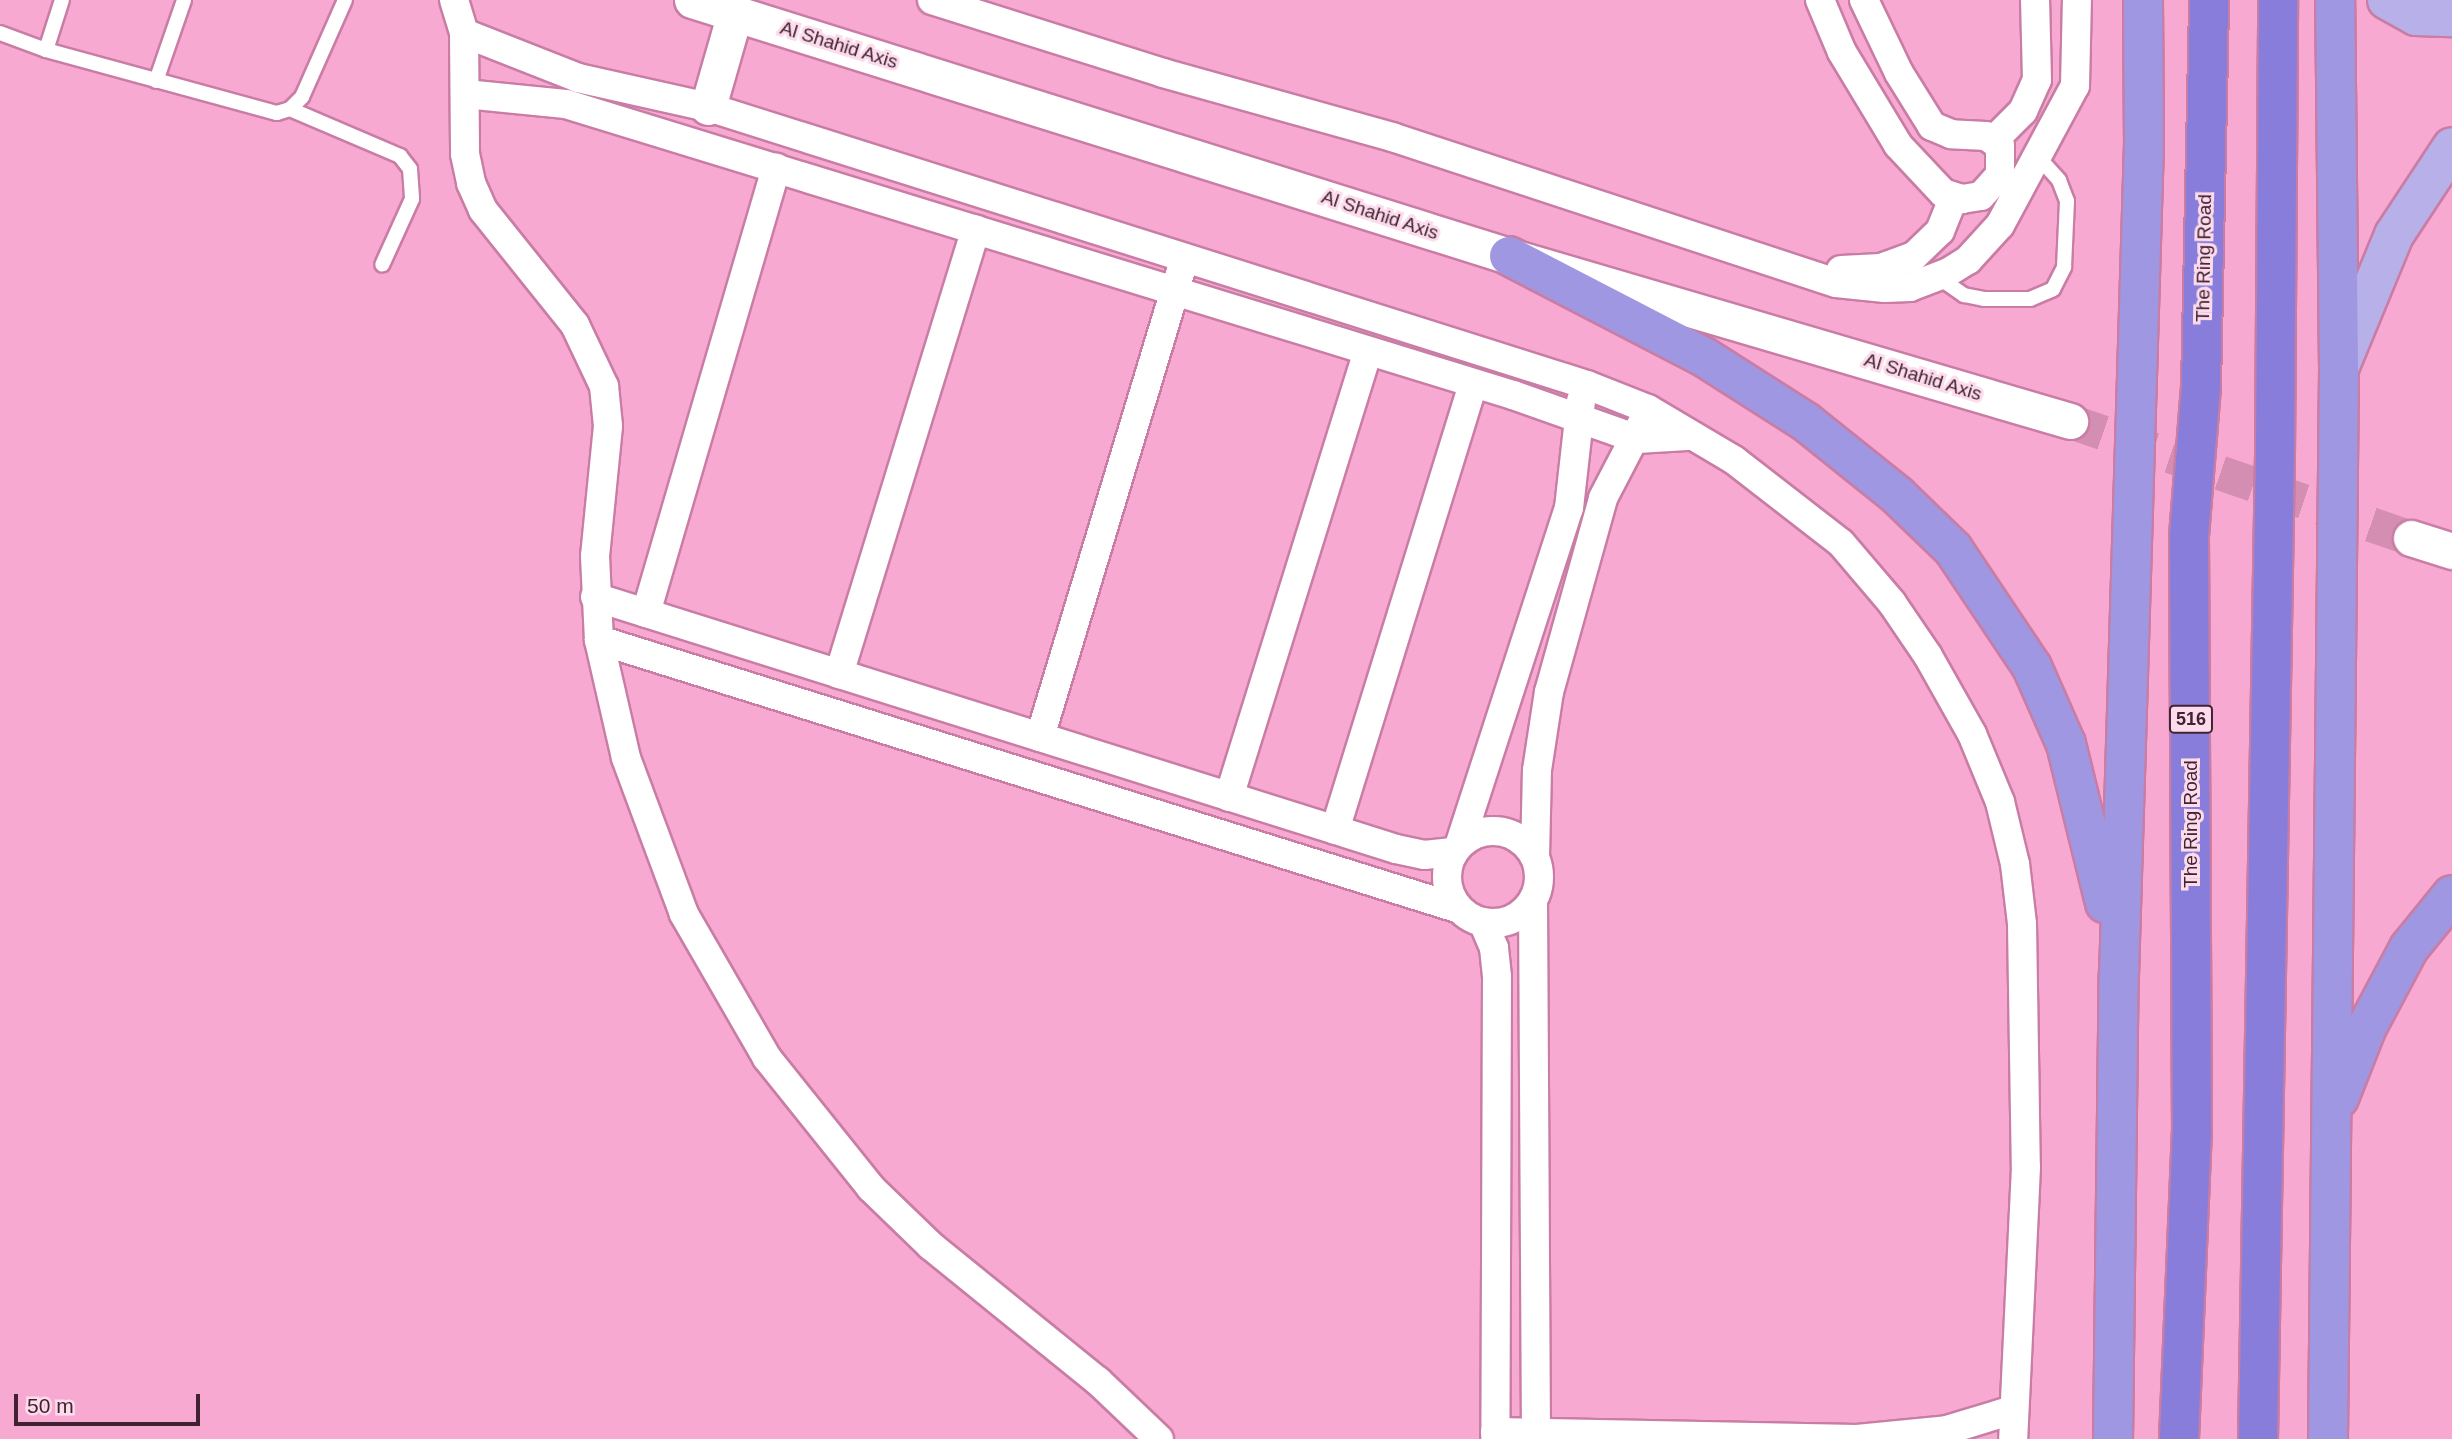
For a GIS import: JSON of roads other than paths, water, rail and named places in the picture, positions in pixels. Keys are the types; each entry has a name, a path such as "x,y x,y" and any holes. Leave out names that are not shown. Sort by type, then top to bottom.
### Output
{"highway":[{"path":"2113,1439 2119,976 2144,145 2143,0"},
{"name":"The Ring Road","path":"2179,1439 2192,1132 2189,536 2200,387 2209,0"},
{"path":"2258,1439 2275,495 2278,0"},
{"path":"2328,1439 2339,368 2336,0"},
{"path":"1509,256 1704,357 1806,422 1897,495 1954,549 2032,667 2066,744 2095,846 2119,976"},
{"path":"2331,1120 2367,1027 2403,959 2452,895"}],"main road":[{"path":"2387,0 2416,16 2452,17"},
{"path":"2339,368 2394,235 2452,147"}],"street":[{"path":"454,0 464,33 465,154 483,210 575,325 604,386 608,426 595,597 599,640 619,732 652,837 716,975 767,1058 871,1188 931,1246 1098,1381 1158,1439"},
{"name":"Al Shahid Axis","path":"692,0 1509,256 2070,421"},
{"path":"932,0 1163,73 1392,137 1859,287 1910,286 1938,277 1985,244 2045,147 2075,86 2077,0"},
{"path":"1820,0 1842,52 1879,118 1919,170 1953,198 1981,196 1995,183 2002,156 1994,140"},
{"path":"1864,0 1899,73 1933,126 1951,134 1994,140"},
{"path":"1994,140 2023,111 2037,80 2035,0"},
{"path":"708,107 735,13"},
{"path":"464,33 603,86 708,107 1587,386 1648,409 1687,436 1734,460 1841,542 1892,603 1928,656 1972,734 2000,802 2015,864 2022,937 2026,1167 2013,1439"},
{"path":"465,94 566,104 1576,417 1637,439 1687,436"},
{"path":"2023,111 2045,147"},
{"path":"646,613 776,168"},
{"path":"1793,267 1862,270 1898,264 1934,238 1953,198"},
{"path":"839,674 976,230"},
{"path":"1040,737 1185,257"},
{"path":"1229,797 1368,352"},
{"path":"1335,830 1473,385"},
{"path":"1457,908 1446,880 1569,508 1577,463 1576,417 1587,386"},
{"path":"1536,1435 1533,900 1538,886 1535,857 1537,771 1549,692 1604,498 1637,439 1648,409"},
{"path":"2411,538 2452,551"},
{"path":"595,597 1410,853 1456,848 1472,835 1501,831 1515,836 1535,857"},
{"path":"599,640 1457,908 1483,922 1512,919 1533,900"},
{"path":"1483,922 1497,970 1495,1436 1857,1439 1947,1430 2013,1410"}],"lane":[{"path":"46,50 62,0"},
{"path":"156,81 184,0"},
{"path":"0,33 46,50 270,113 290,108 302,97 345,0"},
{"path":"290,108 401,156 410,169 412,199 382,265"},
{"path":"1938,277 1964,295 1984,299 2030,299 2053,289 2064,267 2067,201 2045,147"}],"tunnel":[{"path":"2070,421 2411,538"}]}
